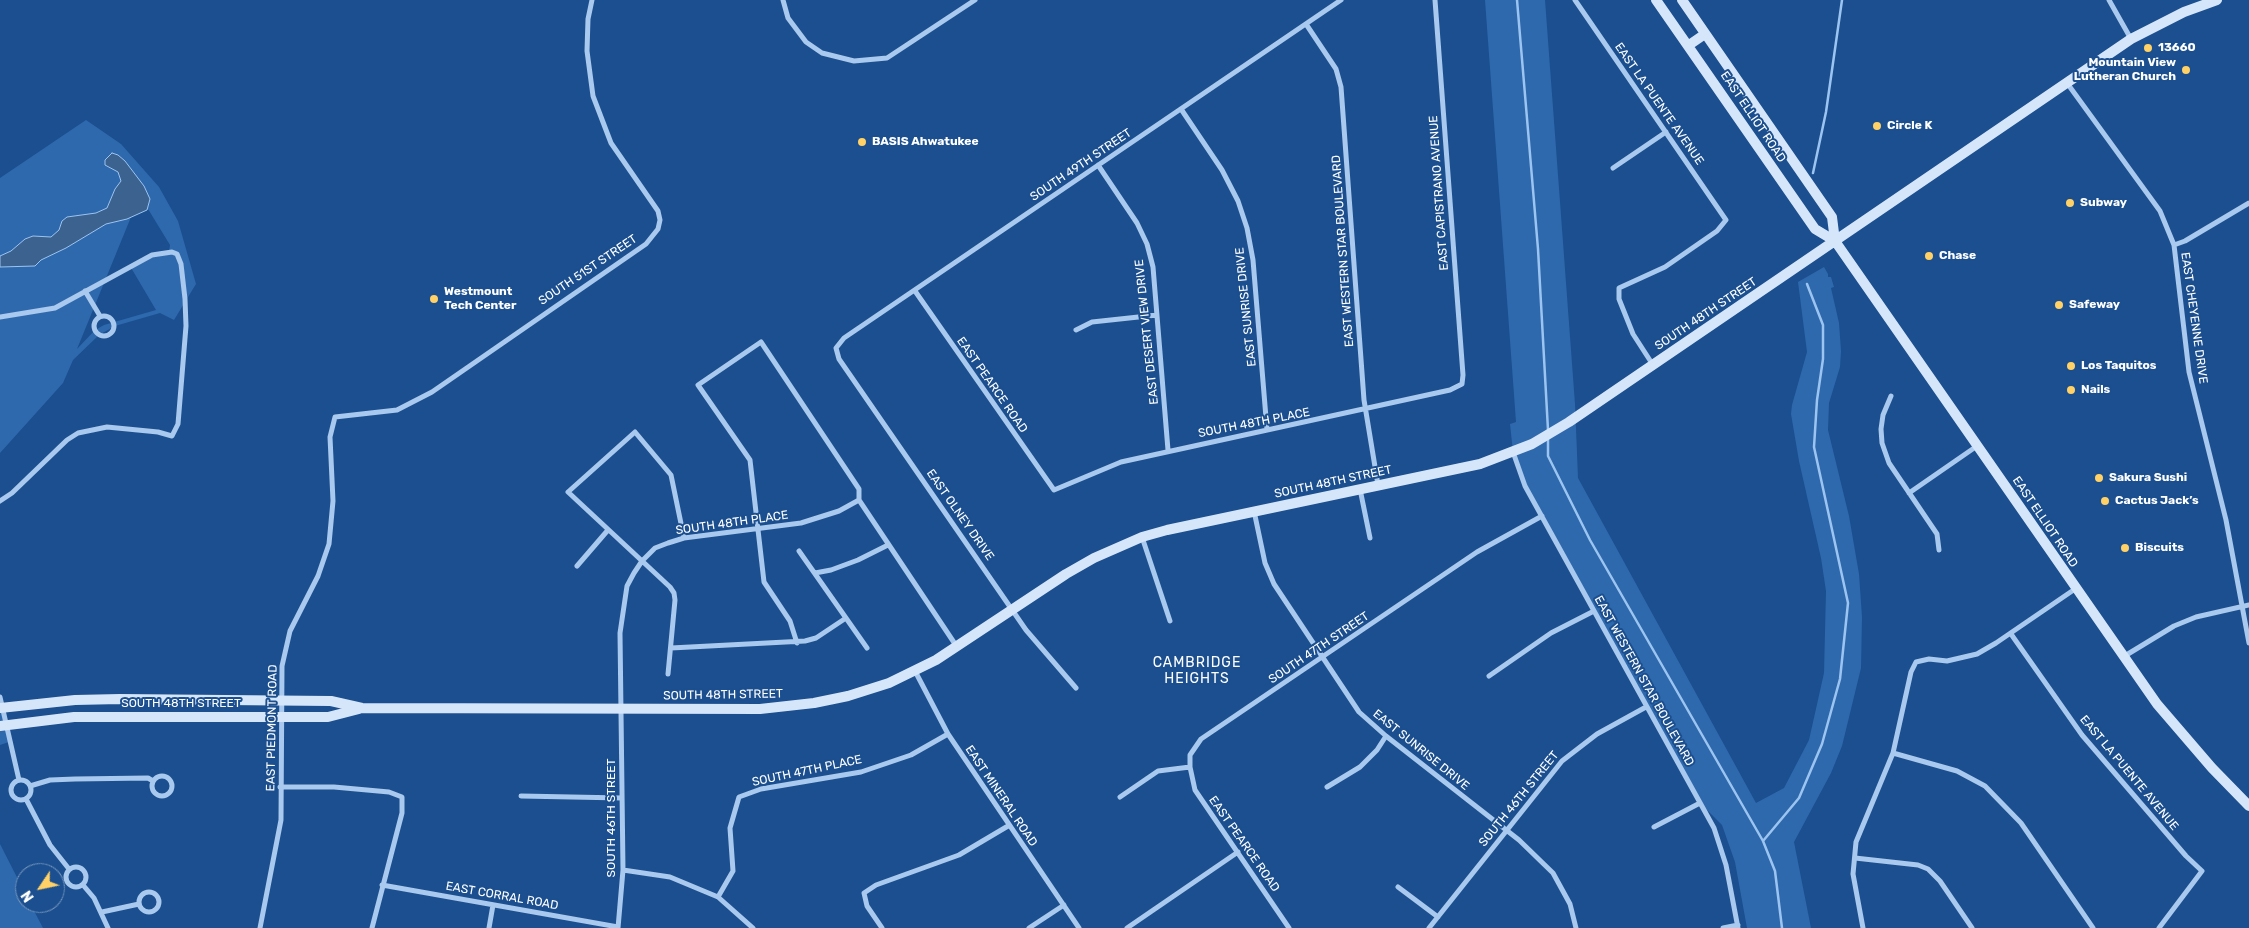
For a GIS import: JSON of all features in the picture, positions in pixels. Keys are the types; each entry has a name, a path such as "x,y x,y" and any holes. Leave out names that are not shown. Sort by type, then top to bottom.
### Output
{"main road":[{"name":"EAST ELLIOT ROAD","path":"1656,0 1815,229 1835,241 2157,704 2212,768 2249,806"},
{"name":"EAST ELLIOT ROAD","path":"1682,0 1832,217 1835,241"},
{"name":"SOUTH 48TH STREET","path":"1,704 75,700 282,700 331,702 362,708 760,709 848,696 889,683 958,647 1012,609 1094,558 1142,537 1254,511 1480,464 1532,444 1558,429 1653,365 2132,39 2184,12 2217,0"},
{"path":"1689,45 1705,34"},
{"name":"SOUTH 48TH STREET","path":"2,725 74,717 328,717 362,708"}],"street":[{"name":"SOUTH 51ST STREET","path":"335,417 397,410 432,392 646,244 658,229 660,220 658,211 611,143 596,105 590,80 587,50 588,19 592,0"},
{"path":"783,0 788,18 806,42 822,53 854,61 872,61 887,58 975,0"},
{"name":"SOUTH 49TH STREET","path":"836,348 844,338 1340,0"},
{"name":"EAST CAPISTRANO AVENUE","path":"1435,0 1464,374 1462,384"},
{"name":"EAST LA PUENTE AVENUE","path":"1575,0 1726,220 1717,231 1665,267 1619,288 1619,299 1633,334 1653,365"},
{"path":"2109,0 2132,39"},
{"name":"EAST WESTERN STAR BOULEVARD","path":"1306,24 1336,69 1341,87 1365,410 1378,485"},
{"name":"EAST CHEYENNE DRIVE","path":"2067,82 2160,211 2174,245 2189,372 2226,520 2249,643"},
{"name":"EAST SUNRISE DRIVE","path":"1181,109 1222,170 1238,201 1247,228 1253,260 1267,430"},
{"path":"1613,168 1666,132"},
{"name":"EAST DESERT VIEW DRIVE","path":"1098,165 1137,223 1147,244 1153,267 1168,450"},
{"path":"2174,245 2185,241 2249,203"},
{"path":"0,317 55,308 152,255 172,252 177,254 181,264 186,326 178,424 172,436 158,432 107,427 78,433 67,440 12,493 0,501"},
{"path":"85,291 100,316"},
{"name":"EAST PEARCE ROAD","path":"914,291 1054,490"},
{"path":"100,316 109,316 114,321 114,330 109,335 102,336 95,330 94,324 100,316"},
{"path":"1076,330 1092,322 1157,316"},
{"path":"797,642 790,621 764,582 750,460 698,385 760,342 859,489 859,500 888,545 958,647"},
{"name":"EAST OLNEY DRIVE","path":"836,348 839,359 1012,609 1040,648 1076,688"},
{"name":"SOUTH 48TH PLACE","path":"1054,490 1120,462 1168,450 1365,410 1450,390 1462,384"},
{"path":"1891,396 1883,415 1881,428 1882,443 1889,463 1936,534 1939,550"},
{"name":"EAST PIEDMONT ROAD","path":"260,928 281,820 282,666 290,631 318,576 329,544 333,501 330,437 335,417"},
{"path":"668,674 672,648 674,593 670,587 568,492 635,432 671,475 684,538"},
{"path":"1909,493 1977,446"},
{"name":"EAST WESTERN STAR BOULEVARD","path":"1512,452 1525,486 1714,828 1724,858 1738,926"},
{"path":"1360,489 1370,538"},
{"name":"SOUTH 48TH PLACE","path":"621,708 620,633 628,586 642,562 655,548 684,538 758,530 819,519 859,500"},
{"name":"EAST SUNRISE DRIVE","path":"1254,511 1265,563 1274,584 1359,712 1386,736 1519,840 1553,873 1570,904 1576,928"},
{"name":"SOUTH 47TH STREET","path":"1190,767 1190,755 1201,739 1477,552 1542,516"},
{"path":"577,566 608,530"},
{"path":"1142,537 1170,620"},
{"path":"815,573 831,570 858,560 888,545"},
{"path":"799,551 866,648"},
{"path":"1863,928 1853,874 1856,842 1893,753 1910,672 1916,662 1929,659 1947,662 1965,658 1996,644 2076,589"},
{"path":"2123,657 2174,626 2196,617 2249,604"},
{"path":"1489,676 1551,634 1594,611"},
{"path":"672,648 797,642 816,638 846,618"},
{"name":"EAST LA PUENTE AVENUE","path":"2011,634 2082,734 2186,856 2202,871 2159,928"},
{"name":"EAST MINERAL ROAD","path":"915,671 948,734 1008,826 1079,928"},
{"path":"1,704 2,725 19,780"},
{"name":"SOUTH 46TH STREET","path":"1429,928 1542,783 1577,748 1597,734 1646,707"},
{"name":"SOUTH 46TH STREET","path":"618,928 624,870 621,708"},
{"name":"SOUTH 47TH PLACE","path":"718,896 733,872 730,828 739,797 761,789 861,772 911,755 948,734"},
{"path":"1327,787 1360,767 1377,750 1386,736"},
{"path":"1893,753 1957,771 1986,786 2021,823 2093,928"},
{"path":"1120,797 1158,771 1190,767"},
{"name":"EAST PEARCE ROAD","path":"1190,767 1195,790 1289,928"},
{"path":"158,776 168,777 172,782 171,792 166,796 157,795 152,790 153,781 158,776"},
{"path":"30,786 50,780 148,778 153,781"},
{"path":"19,780 26,781 30,786 31,792 26,799 16,799 12,795 11,785 19,780"},
{"path":"280,787 334,787 389,792 402,797 402,813 372,928"},
{"path":"521,796 622,798"},
{"path":"26,799 50,845 69,869"},
{"path":"1654,827 1700,803"},
{"path":"882,928 868,906 864,893 876,885 959,855 1008,826"},
{"path":"1127,928 1238,852"},
{"path":"1855,858 1918,864 1928,869 1940,881 1972,928"},
{"path":"79,867 84,870 86,880 83,885 76,888 69,885 66,875 69,869 79,867"},
{"path":"624,870 670,877 718,896 753,928"},
{"path":"83,885 88,889 102,912 108,928"},
{"name":"EAST CORRAL ROAD","path":"382,885 618,928"},
{"path":"1398,887 1438,917"},
{"path":"145,892 156,893 160,899 157,909 152,912 142,910 139,904 140,897 145,892"},
{"path":"102,912 139,904"},
{"path":"489,928 493,905"},
{"path":"1029,928 1064,905"},
{"path":"1723,928 1738,926"}],"shaded area":[{"path":"1485,0 1545,0 1575,404 1578,478 1756,803 1784,788 1809,740 1824,673 1826,591 1791,414 1807,352 1798,282 1824,267 1828,277 1831,277 1834,287 1831,288 1839,323 1841,351 1840,367 1829,403 1828,430 1849,516 1859,574 1862,617 1861,668 1842,746 1831,773 1794,842 1811,928 1747,928 1735,862 1722,825 1700,803 1525,486 1513,452 1510,424 1516,422"},
{"path":"86,120 121,144 159,187 178,221 196,284 174,320 160,313 115,326 99,335 73,360 63,383 0,453 0,178","holes":["148,209 170,245 169,252 152,255 130,266 156,310 104,325 95,330 77,349 131,217"]},
{"path":"112,153 125,161 144,186 150,199 147,210 127,219 106,224 66,248 41,260 35,266 0,267 0,256 11,251 25,239 33,236 51,237 59,230 62,221 67,217 96,213 107,208 115,189 121,181 118,172 105,165 105,160"},
{"path":"0,697 9,742 0,745"},
{"path":"0,844 15,873 15,913 35,913 43,928 0,928"}],"waterway":[{"path":"1517,0 1538,249 1548,430"},
{"path":"1813,173 1826,112 1842,0"},
{"path":"1763,841 1799,798 1822,744 1840,679 1848,603 1814,447 1817,400 1823,359 1823,325 1807,284"},
{"path":"1548,438 1548,456 1590,540 1763,841 1775,871 1782,928"}],"place":[{"name":"13660","path":"2148,48"},
{"name":"Mountain View Lutheran Church","path":"2186,70"},
{"name":"Circle K","path":"1877,126"},
{"name":"BASIS Ahwatukee","path":"862,142"},
{"name":"Subway","path":"2070,203"},
{"name":"Chase","path":"1929,256"},
{"name":"Westmount Tech Center","path":"434,299"},
{"name":"Safeway","path":"2059,305"},
{"name":"Los Taquitos","path":"2071,366"},
{"name":"Nails","path":"2071,390"},
{"name":"Sakura Sushi","path":"2099,478"},
{"name":"Cactus Jack’s","path":"2105,501"},
{"name":"Biscuits","path":"2125,548"}],"district":[{"name":"CAMBRIDGE HEIGHTS","path":"1197,672"}]}
